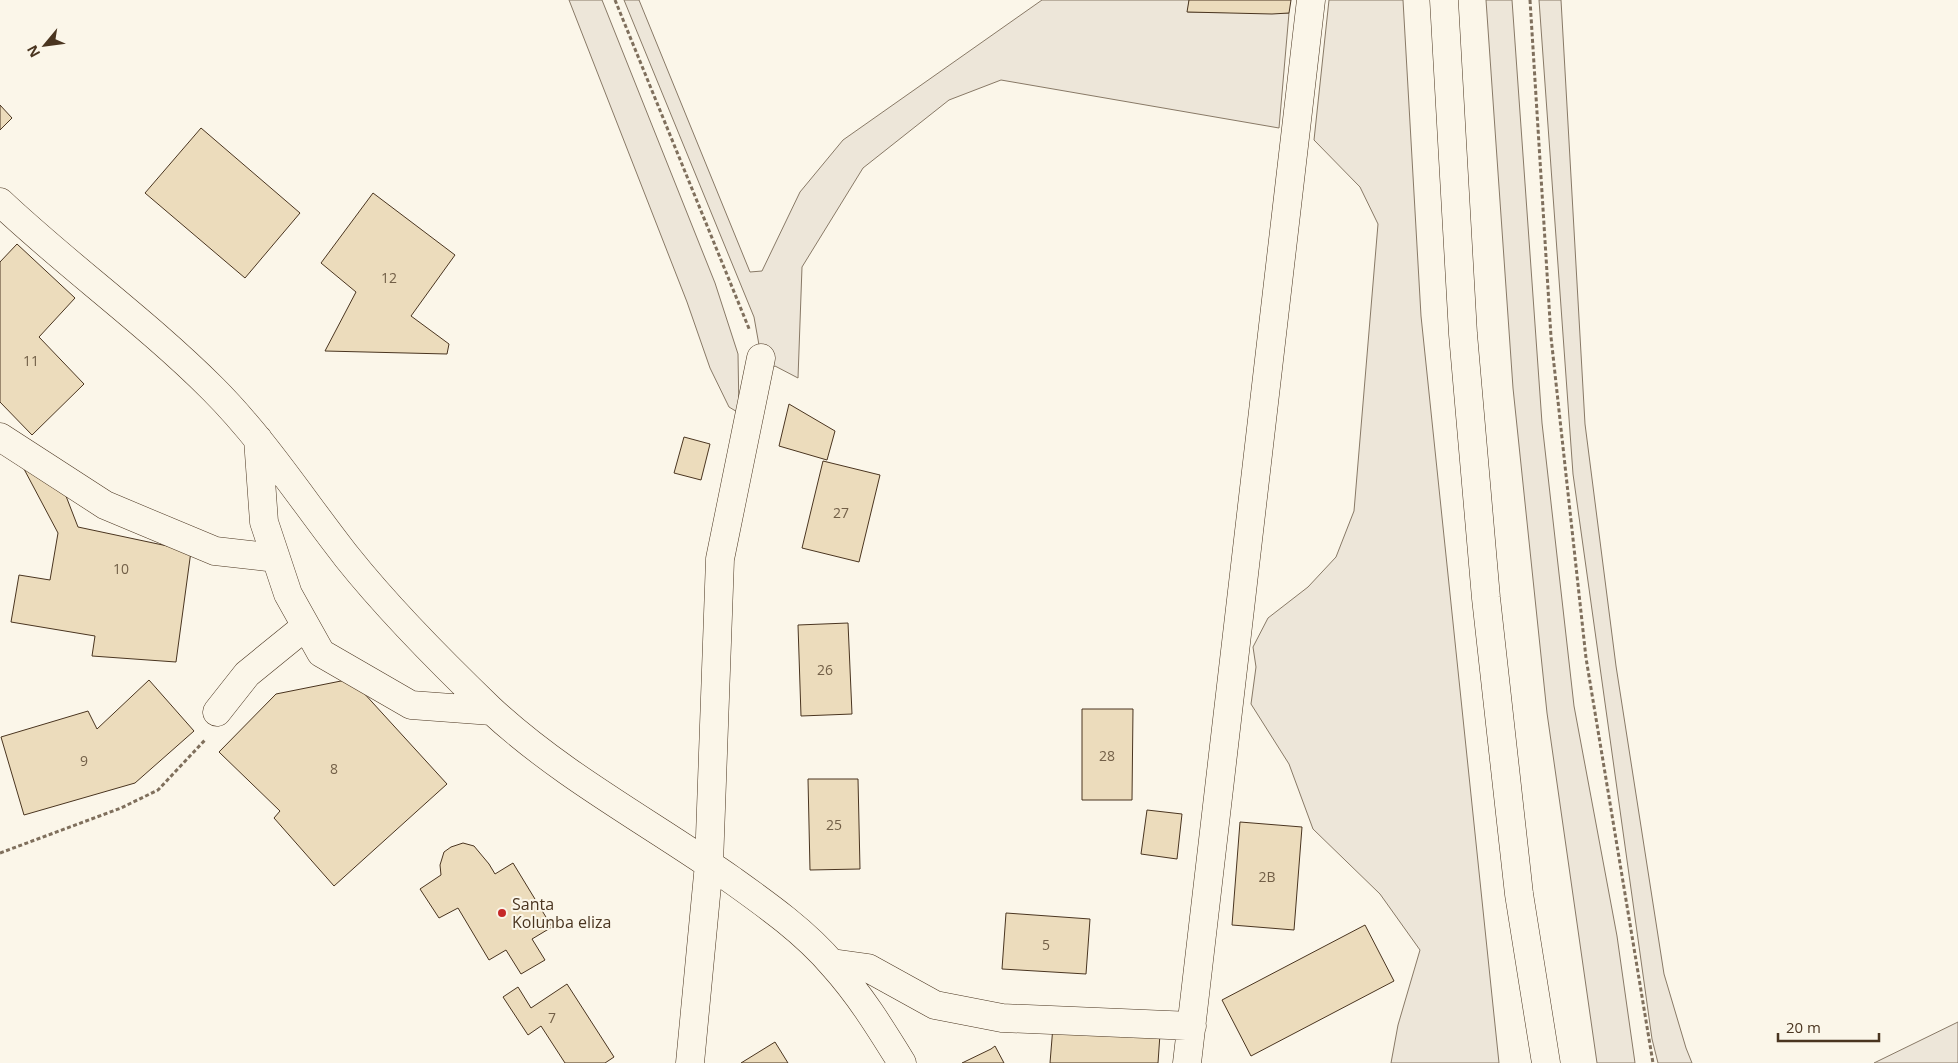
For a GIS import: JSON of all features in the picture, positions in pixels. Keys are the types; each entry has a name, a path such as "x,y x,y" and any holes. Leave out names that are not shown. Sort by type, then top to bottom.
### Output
{"street":[{"path":"1187,1063 1311,0"},
{"path":"1444,0 1463,334 1486,598 1519,894 1546,1063"},
{"path":"0,202 134,317 206,383 258,439 350,560 409,629 492,711 544,754 709,864 794,927 832,963 868,1009 902,1063"},
{"path":"690,1063 709,864 720,559 761,358"},
{"path":"0,437 105,505 215,551 276,558"},
{"path":"258,439 264,522 288,594 321,653 411,705 492,711"},
{"path":"217,712 247,674 306,626"},
{"path":"832,963 868,968 935,1005 1002,1018 1192,1026"}],"path":[{"path":"615,0 761,358"},
{"path":"1530,0 1551,337 1586,658 1653,1063"},
{"path":"0,854 121,808 158,790 207,738 217,712"}],"shaded area":[{"path":"569,0 602,0 715,283 738,354 739,413 729,407 710,368 687,302"},
{"path":"624,0 639,0 750,272 762,271 800,192 843,140 1042,0 1189,0 1188,12 1289,13 1279,128 1001,80 949,100 863,168 802,267 798,378 775,366 764,373 754,317"},
{"path":"1329,0 1403,0 1421,316 1499,1063 1391,1063 1398,1025 1420,950 1380,894 1313,829 1289,764 1251,704 1256,667 1253,647 1268,618 1308,587 1336,557 1354,511 1378,224 1360,187 1314,140"},
{"path":"1486,0 1512,0 1542,423 1574,706 1617,936 1635,1063 1597,1063 1547,713 1513,388"},
{"path":"1539,0 1561,0 1585,424 1616,666 1664,974 1692,1063 1658,1063 1652,1039 1573,474"},
{"path":"1958,1022 1958,1063 1874,1063"}],"building":[{"path":"1189,0 1291,0 1289,13 1272,14 1187,12"},
{"path":"0,105 12,118 0,130"},
{"path":"201,128 300,213 245,278 145,193"},
{"path":"373,193 455,255 411,316 449,344 447,354 325,351 356,292 321,263"},
{"path":"17,244 75,298 39,337 84,384 32,435 0,402 0,262"},
{"path":"789,404 835,431 827,460 779,446"},
{"path":"684,437 710,444 701,480 674,473"},
{"path":"823,461 880,475 859,562 802,548"},
{"path":"24,469 59,478 78,527 191,551 176,662 92,656 95,636 11,622 19,575 50,580 58,533"},
{"path":"848,623 852,714 801,716 798,625"},
{"path":"351,679 447,784 334,886 274,818 280,811 219,752 276,694"},
{"path":"149,680 194,731 135,783 24,815 1,737 88,711 97,729"},
{"path":"1082,709 1133,709 1132,800 1082,800"},
{"path":"808,779 858,779 860,869 810,870"},
{"path":"1147,810 1182,814 1177,859 1141,854"},
{"path":"1240,822 1302,827 1294,930 1232,925"},
{"name":"Santa Kolunba eliza","path":"463,843 474,846 495,874 513,863 552,927 532,939 545,960 521,974 506,950 489,960 458,908 439,918 420,889 441,875 440,865 444,852 451,847"},
{"path":"1006,913 1090,919 1086,974 1002,969"},
{"path":"1365,925 1394,981 1251,1056 1222,1000"},
{"path":"567,984 614,1057 605,1063 565,1063 541,1026 528,1035 503,997 518,987 531,1008"},
{"path":"1053,1026 1160,1034 1158,1063 1050,1063"},
{"path":"775,1042 788,1063 741,1063"},
{"path":"995,1046 1004,1063 962,1063 991,1049"}],"place":[{"name":"Santa Kolunba eliza","path":"502,913"}]}
